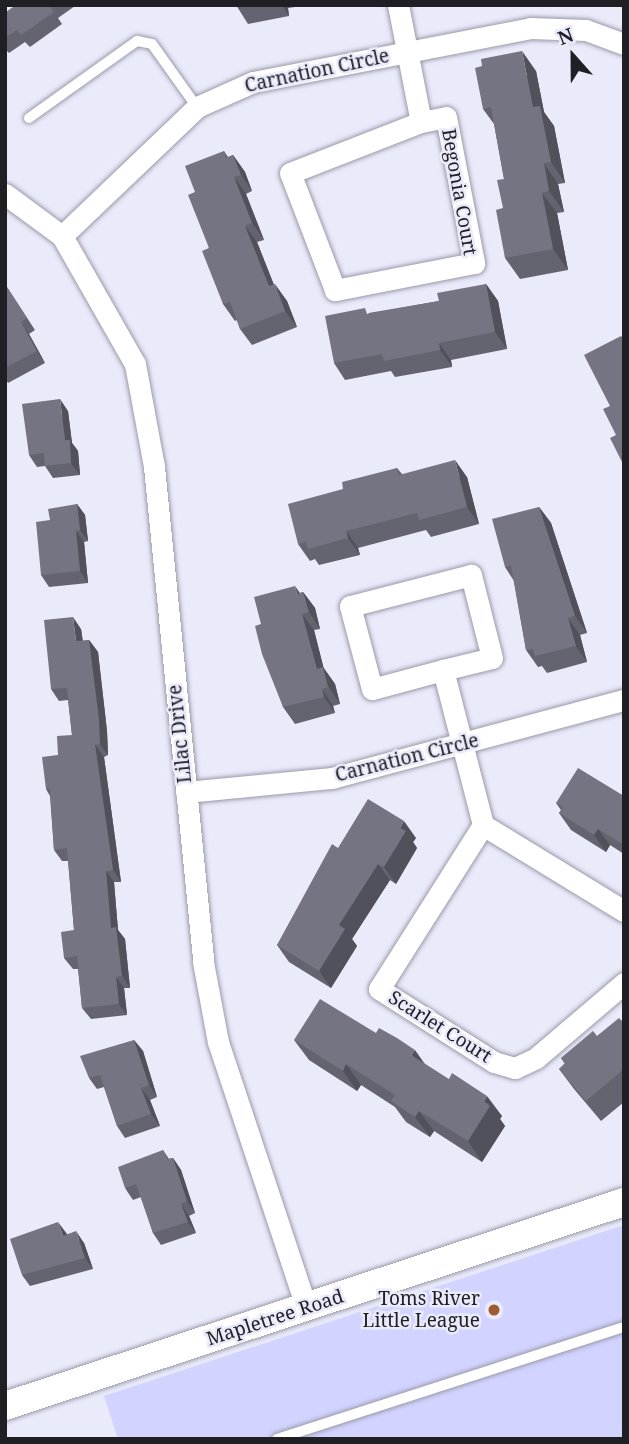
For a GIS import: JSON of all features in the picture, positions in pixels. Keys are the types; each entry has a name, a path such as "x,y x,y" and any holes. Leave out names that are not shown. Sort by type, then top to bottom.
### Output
{"street":[{"name":"Begonia Court","path":"398,5 421,122"},
{"name":"Carnation Circle","path":"62,236 197,107 253,82 530,28 586,30 624,44"},
{"name":"Begonia Court","path":"446,117 474,263 335,290 290,173 421,122 446,117"},
{"name":"Lilac Drive","path":"5,194 62,236 135,365 154,467 202,962 218,1042 306,1307"},
{"path":"471,575 492,658 443,670 372,689 350,606 471,575"},
{"path":"443,670 483,825 624,912"},
{"name":"Carnation Circle","path":"186,792 332,778 624,700"},
{"name":"Scarlet Court","path":"483,825 379,989 494,1062 514,1068 536,1058 624,984"},
{"name":"Mapletree Road","path":"5,1406 624,1202"}],"lane":[{"path":"29,118 136,41 152,44 197,107"},
{"path":"276,1439 624,1327"}],"shaded area":[{"name":"Toms River Little League","path":"624,1225 624,1439 118,1439 104,1396"}],"building":[{"path":"16,5 52,5 50,7 54,12 21,35 17,30 5,38 5,13"},
{"path":"522,51 533,107 540,106 551,162 544,163 549,191 542,193 553,249 505,258 496,210 503,208 497,180 504,179 491,107 483,109 475,68 482,66 481,59"},
{"path":"224,151 226,158 233,155 241,175 234,177 252,223 245,226 269,286 275,284 285,311 240,329 230,302 223,304 202,251 209,248 188,195 195,192 185,166"},
{"path":"5,284 27,318 21,322 37,351 5,368"},
{"path":"486,284 495,332 439,343 440,350 384,361 382,354 334,363 325,316 365,308 367,314 439,301 437,293"},
{"path":"621,336 624,340 624,466 610,438 616,435 603,409 610,406 584,355"},
{"path":"60,399 65,440 70,440 71,463 45,466 44,453 29,455 22,404"},
{"path":"455,460 467,507 419,520 417,513 346,531 348,538 308,549 306,542 298,544 288,504 343,489 342,482 397,468 399,475"},
{"path":"77,504 80,530 76,531 80,571 41,575 36,522 50,520 48,509"},
{"path":"539,507 575,616 568,618 576,646 535,656 533,649 526,650 511,566 505,567 492,519"},
{"path":"295,586 297,594 303,592 309,612 302,614 317,669 323,667 328,687 322,689 324,697 283,707 262,654 255,626 261,624 254,597"},
{"path":"73,617 76,641 89,640 99,719 100,744 95,745 113,870 106,871 111,928 116,927 122,976 116,977 119,1004 82,1008 77,956 64,958 61,932 74,930 67,848 54,850 50,789 46,789 42,757 58,755 57,736 72,735 67,688 51,689 44,620"},
{"path":"578,768 624,796 624,845 598,829 594,835 559,813 563,807 556,803"},
{"path":"368,799 404,821 400,828 406,831 384,867 378,864 339,925 345,929 319,971 277,945 332,844 338,848"},
{"path":"320,999 376,1033 379,1028 397,1038 415,1050 411,1055 449,1079 452,1073 487,1096 484,1101 490,1106 468,1141 419,1111 415,1117 391,1101 395,1095 346,1064 343,1071 294,1040"},
{"path":"619,1018 624,1023 624,1069 586,1101 559,1069 565,1063 561,1058 593,1031 597,1036"},
{"path":"134,1040 149,1085 141,1088 151,1114 117,1126 100,1075 89,1078 80,1056"},
{"path":"163,1150 167,1159 173,1158 187,1201 181,1204 188,1222 153,1233 136,1184 125,1188 118,1167"},
{"path":"58,1222 63,1236 76,1231 85,1258 22,1275 10,1239"}],"place":[{"name":"Toms River Little League","path":"494,1310"}]}
